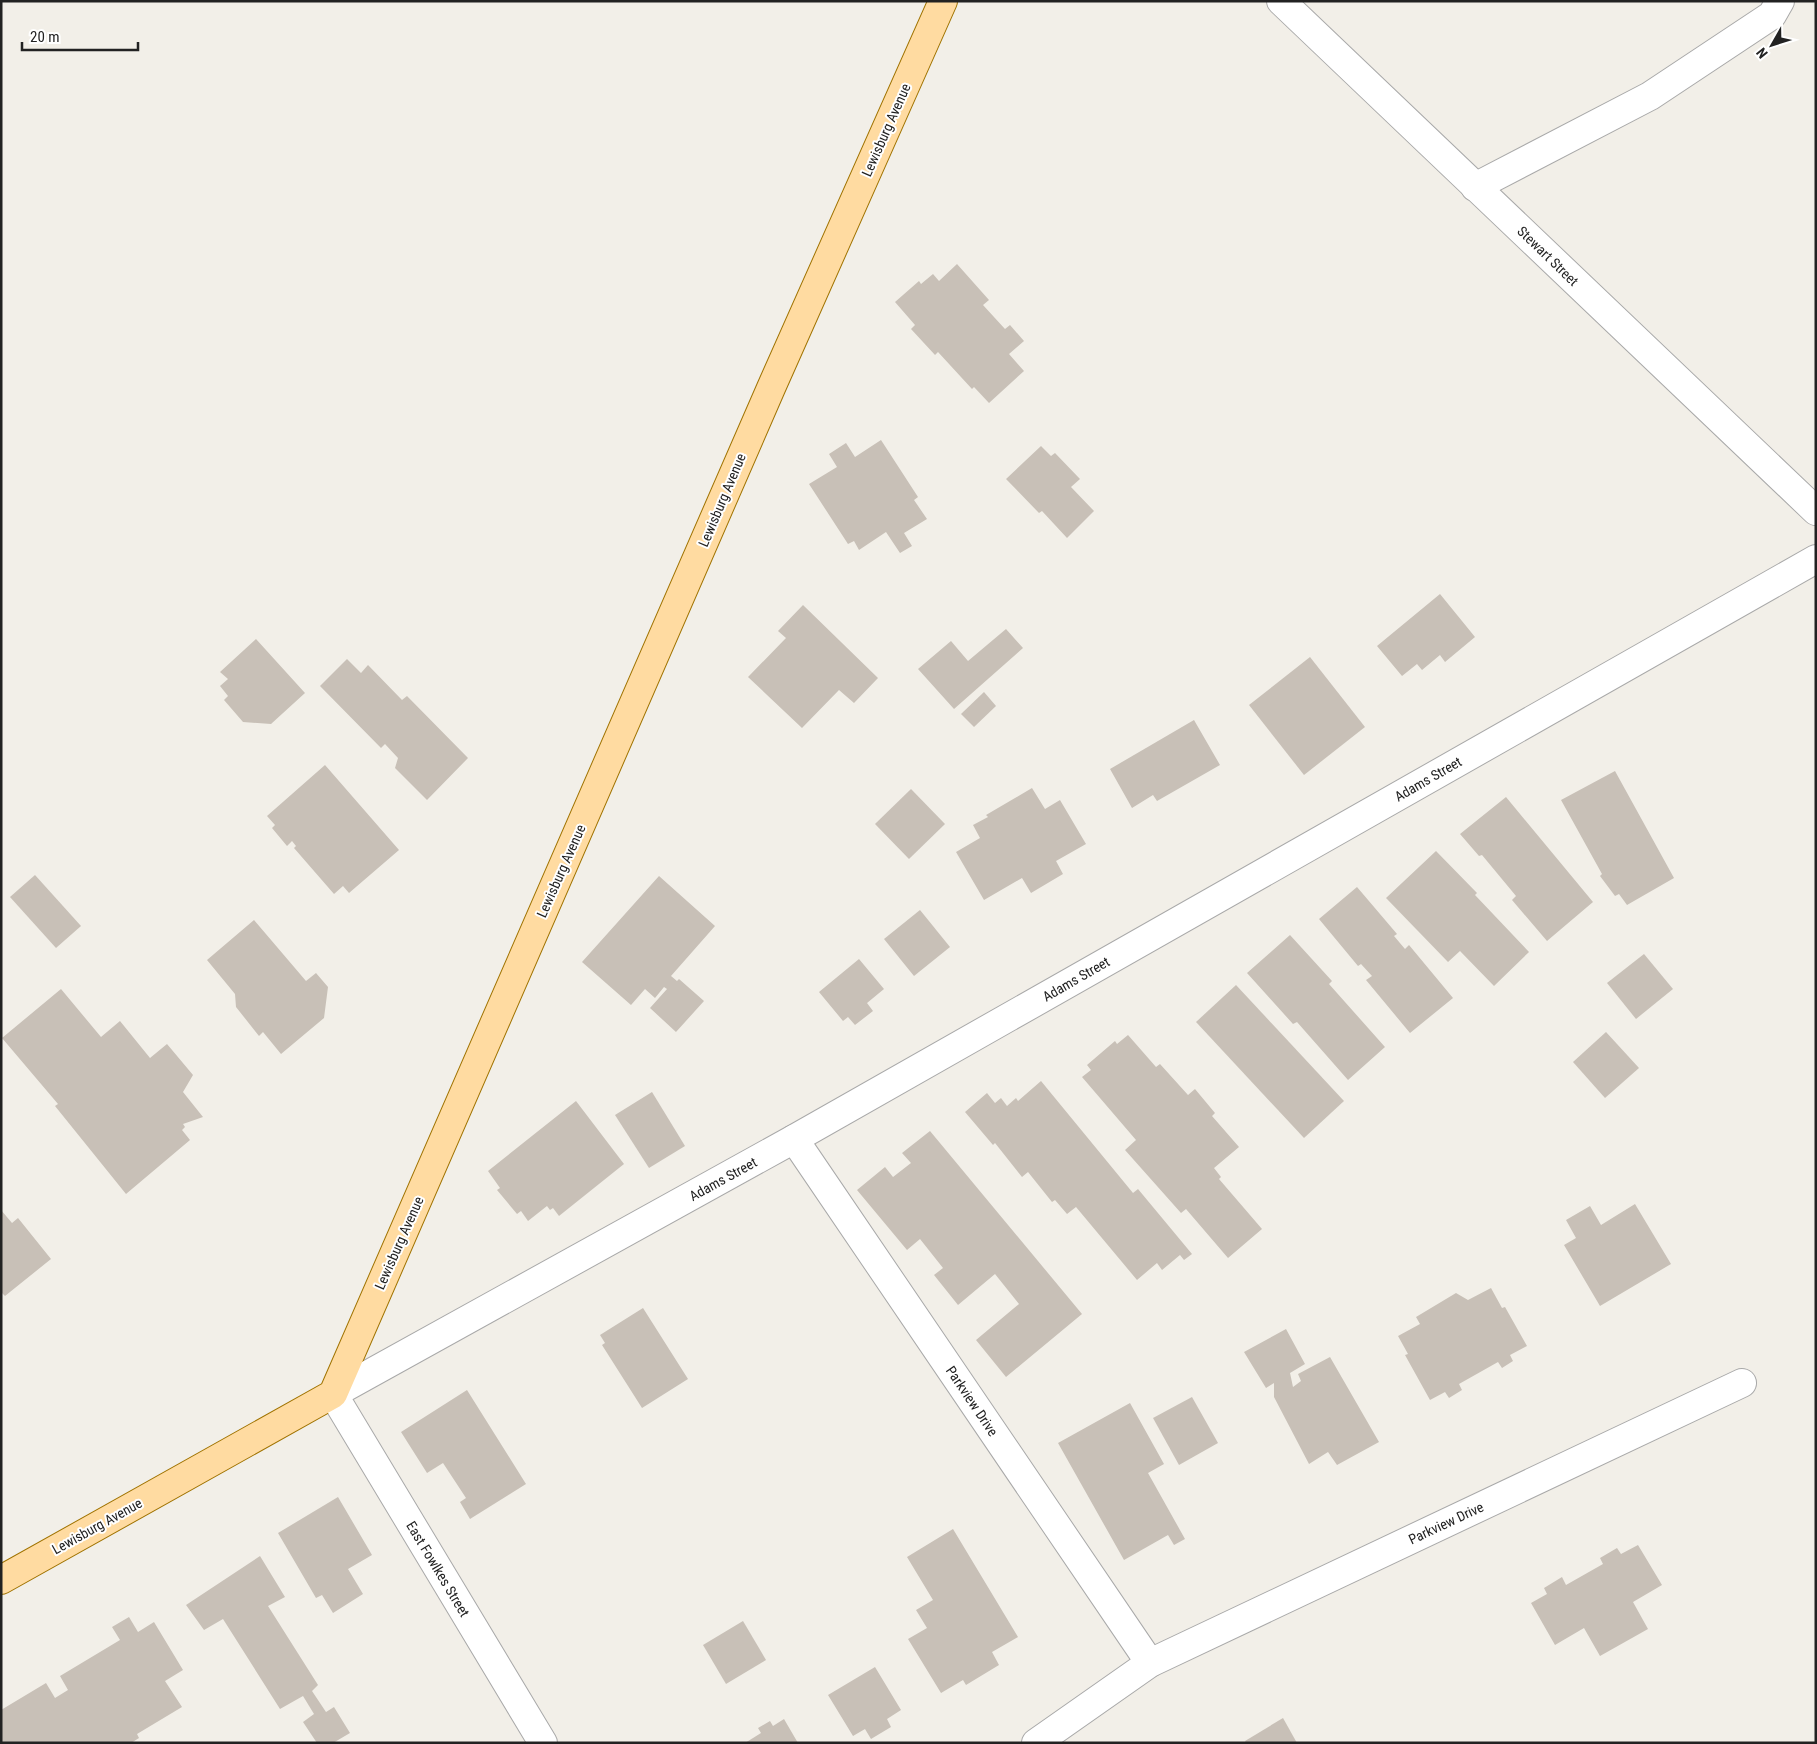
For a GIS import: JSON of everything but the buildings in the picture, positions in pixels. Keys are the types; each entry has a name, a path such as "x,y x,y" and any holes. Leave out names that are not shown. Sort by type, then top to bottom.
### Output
{"main road":[{"name":"Lewisburg Avenue","path":"1,1580 333,1394 771,388 943,1"}],"street":[{"name":"Stewart Street","path":"1281,1 1816,511"},
{"path":"1476,187 1650,96 1772,15 1780,1"},
{"name":"Adams Street","path":"333,1394 794,1139 1816,558"},
{"name":"Parkview Drive","path":"794,1139 1150,1663"},
{"name":"Parkview Drive","path":"1036,1743 1150,1663 1742,1383"},
{"name":"East Fowlkes Street","path":"333,1394 543,1743"}]}
